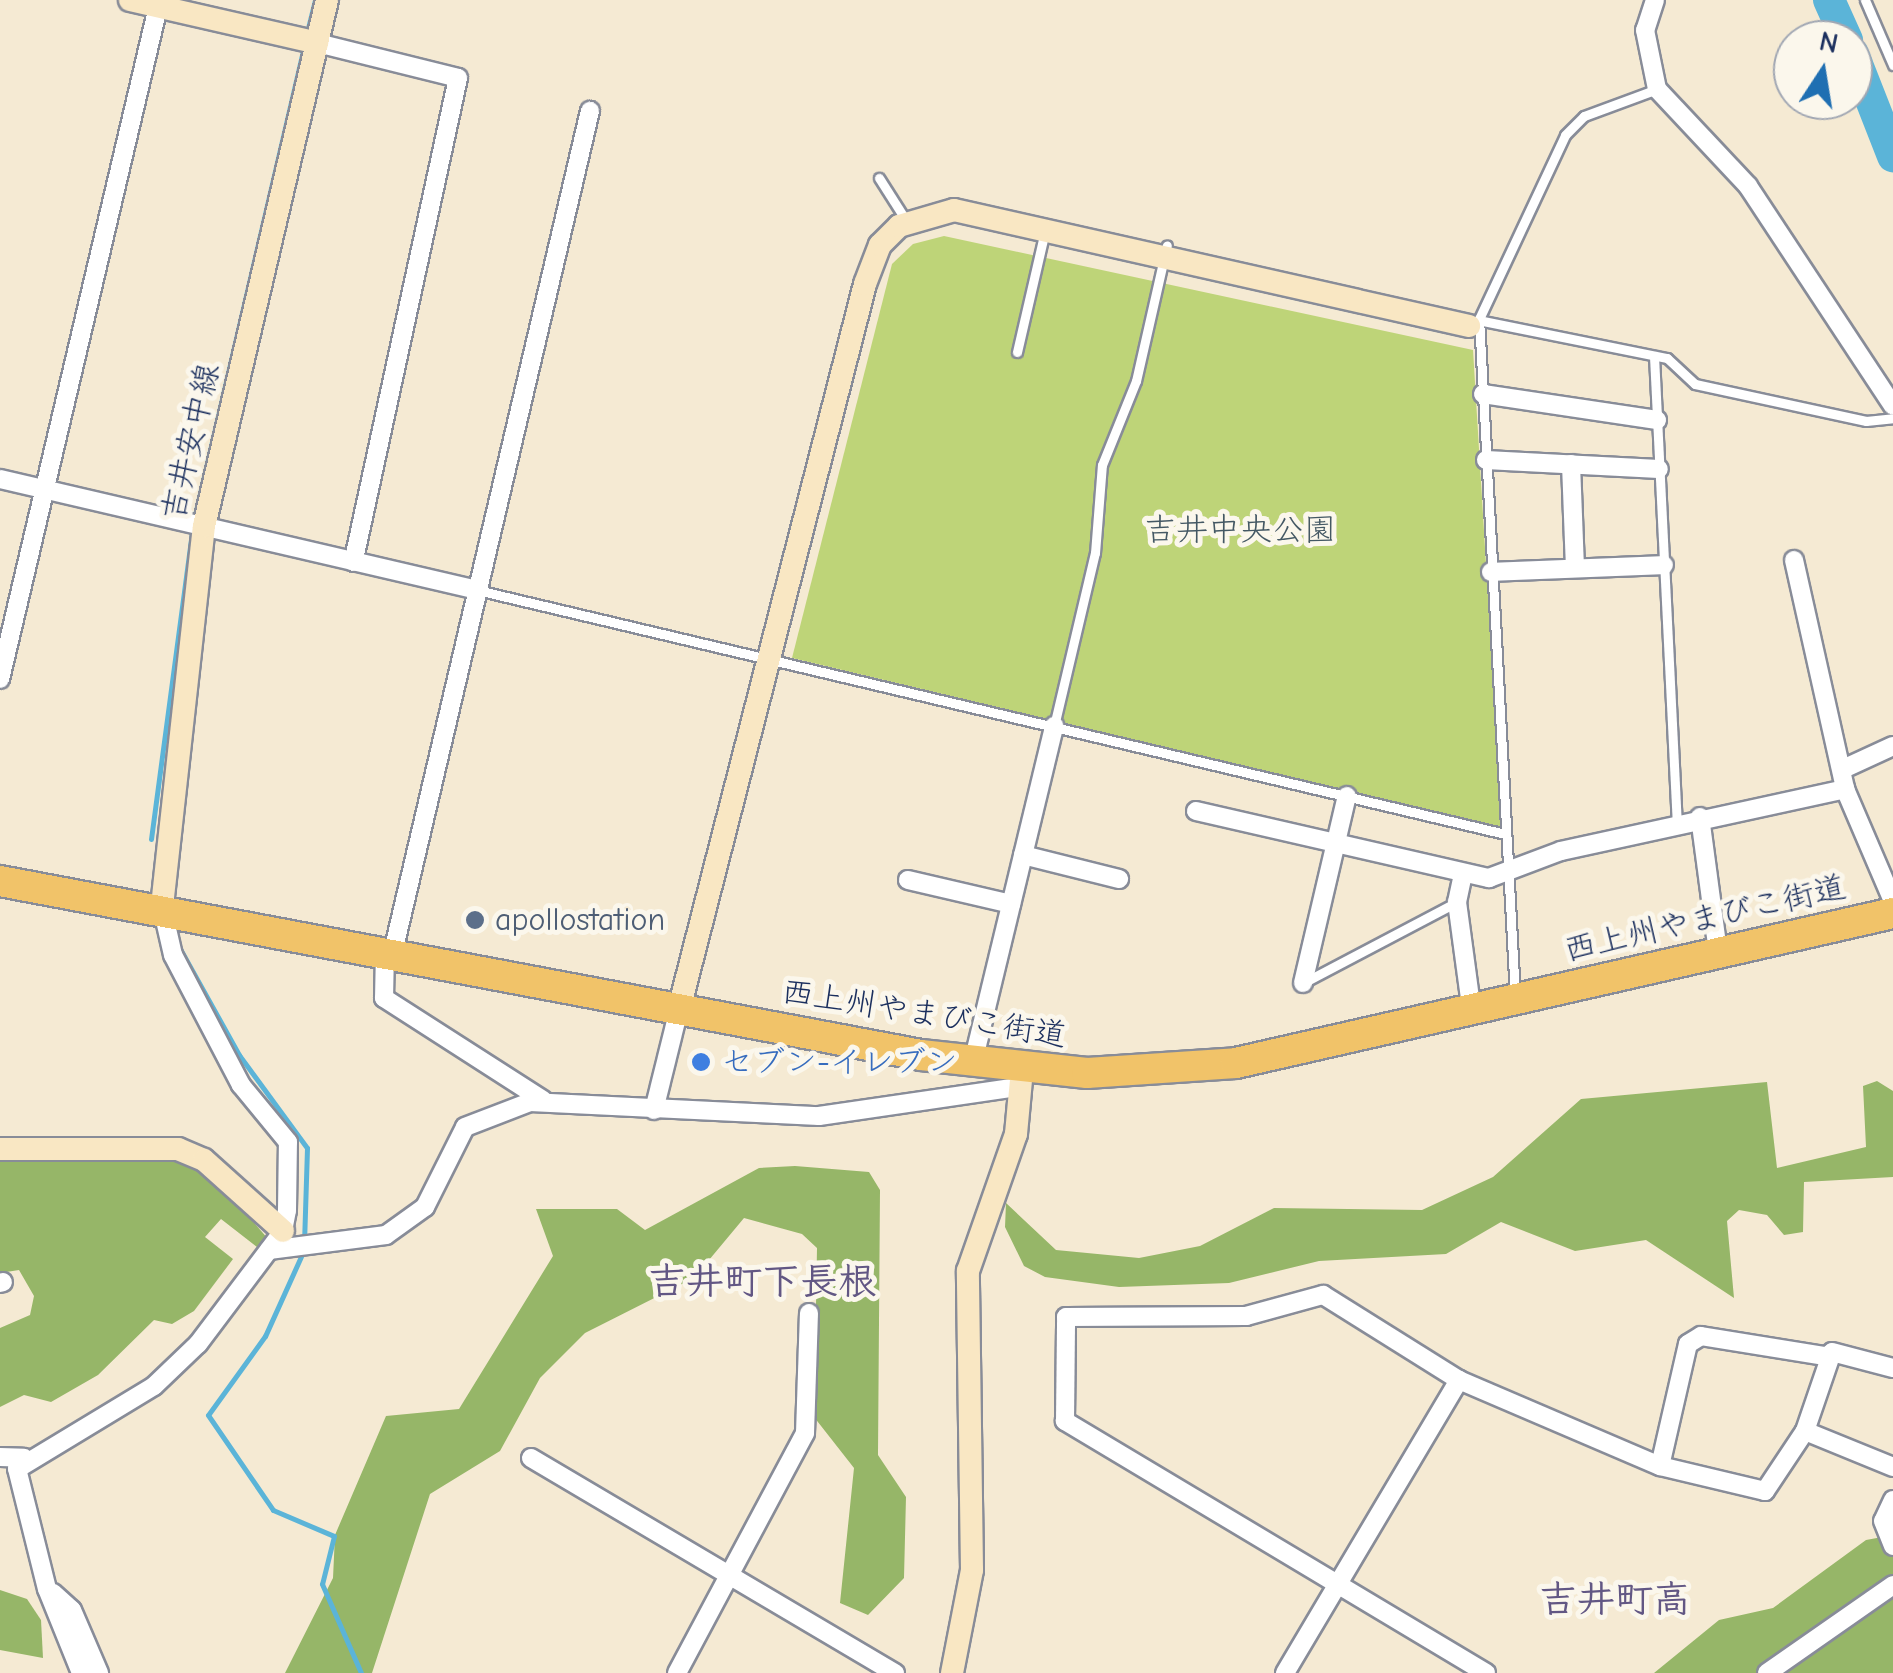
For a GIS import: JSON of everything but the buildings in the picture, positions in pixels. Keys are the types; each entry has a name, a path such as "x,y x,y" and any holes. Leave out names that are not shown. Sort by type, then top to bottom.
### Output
{"highway":[{"name":"西上州やまびこ街道","path":"0,880 162,906 678,1009 973,1062 1016,1079 1236,1063 1893,912"}],"street":[{"path":"130,0 458,78 353,562"},
{"name":"吉井安中線","path":"162,906 204,526 327,0"},
{"path":"1655,0 1645,30 1658,89 1739,173 1893,406"},
{"path":"0,679 6,630 44,490 158,6"},
{"path":"544,1100 384,998 389,951 590,111"},
{"path":"654,1110 865,284 880,245 907,222 954,210 1166,250 1474,322"},
{"path":"1482,394 1657,420"},
{"path":"1486,460 1660,468"},
{"path":"1571,464 1575,568"},
{"path":"0,479 478,590"},
{"path":"1794,560 1845,789 1893,900"},
{"path":"1491,572 1664,564"},
{"path":"973,1062 1054,726"},
{"path":"1843,769 1893,746"},
{"path":"1196,811 1463,874 1507,872 1676,822 1845,789"},
{"path":"1303,983 1347,796"},
{"path":"1700,817 1718,952"},
{"path":"1023,855 1119,880"},
{"path":"1463,874 1458,902 1471,1006"},
{"path":"908,880 1011,904"},
{"path":"0,1457 24,1458 154,1386 283,1231 288,1142 241,1085 169,944 162,906"},
{"path":"268,1250 386,1235 425,1207 466,1128 544,1100 654,1110 877,1113 1016,1079 1016,1134 968,1270 972,1570 952,1673"},
{"path":"0,1148 178,1149 204,1160 283,1231"},
{"path":"1486,1673 1066,1422 1066,1317 1246,1316 1323,1295 1459,1380 1647,1453 1660,1466 1764,1491 1805,1430 1830,1358"},
{"path":"677,1673 806,1433 810,1313"},
{"path":"1660,1466 1688,1344 1701,1336 1893,1368"},
{"path":"1286,1673 1459,1380"},
{"path":"1805,1430 1893,1467"},
{"path":"24,1458 21,1499 47,1590 81,1673"},
{"path":"531,1458 895,1673"},
{"path":"1893,1500 1884,1522 1893,1546"},
{"path":"1767,1673 1893,1585"},
{"path":"47,1590 72,1610 99,1673"}],"lane":[{"path":"1865,0 1893,66"},
{"path":"1515,999 1486,460 1474,322 1565,135 1584,116 1658,89"},
{"path":"878,178 907,222"},
{"path":"1016,352 1046,228"},
{"path":"1054,726 1095,553 1102,465 1136,381 1166,250"},
{"path":"1474,322 1654,356 1695,384 1866,421 1893,418"},
{"path":"1654,356 1676,822"},
{"path":"478,590 1505,834"},
{"path":"1303,983 1458,902"}],"green space":[{"name":"吉井中央公園","path":"944,236 1473,350 1502,828 792,658 892,264 913,244"},
{"path":"1877,1081 1893,1091 1893,1177 1804,1182 1803,1232 1784,1235 1767,1215 1739,1210 1727,1221 1734,1298 1646,1240 1575,1251 1501,1222 1446,1254 1319,1261 1229,1283 1119,1287 1045,1277 1024,1266 1005,1227 1006,1203 1056,1250 1139,1258 1200,1246 1274,1208 1422,1210 1493,1177 1581,1099 1767,1082 1777,1168 1866,1147 1863,1086"},
{"path":"176,1158 208,1170 269,1240 257,1247 221,1219 205,1237 233,1259 194,1311 172,1324 154,1320 98,1375 51,1402 24,1395 0,1407 0,1328 30,1315 34,1296 19,1270 0,1273 0,1161"},
{"path":"795,1166 869,1172 880,1190 878,1455 906,1497 904,1578 868,1615 840,1603 854,1468 814,1417 817,1248 802,1234 744,1218 694,1278 585,1333 540,1378 500,1451 430,1494 372,1673 285,1673 333,1578 335,1535 386,1416 459,1409 553,1256 536,1209 617,1209 645,1230 759,1168"},
{"path":"1893,1535 1893,1673 1654,1673 1719,1620 1773,1608 1866,1540"},
{"path":"0,1590 27,1599 41,1620 43,1658 0,1650"}],"waterway":[{"path":"307,32 315,0"},
{"path":"1829,0 1838,20"},
{"path":"194,519 304,48"},
{"path":"1873,105 1893,156"},
{"path":"151,839 192,530"},
{"path":"179,947 239,1055 307,1148 304,1241"},
{"path":"303,1252 265,1336 208,1415 273,1510 334,1536 322,1584 361,1673"}],"place":[{"name":"apollostation","path":"475,920"},
{"name":"セブン-イレブン","path":"701,1062"}],"district":[{"name":"吉井町下長根","path":"762,1283"},
{"name":"吉井町高","path":"1615,1601"}]}
